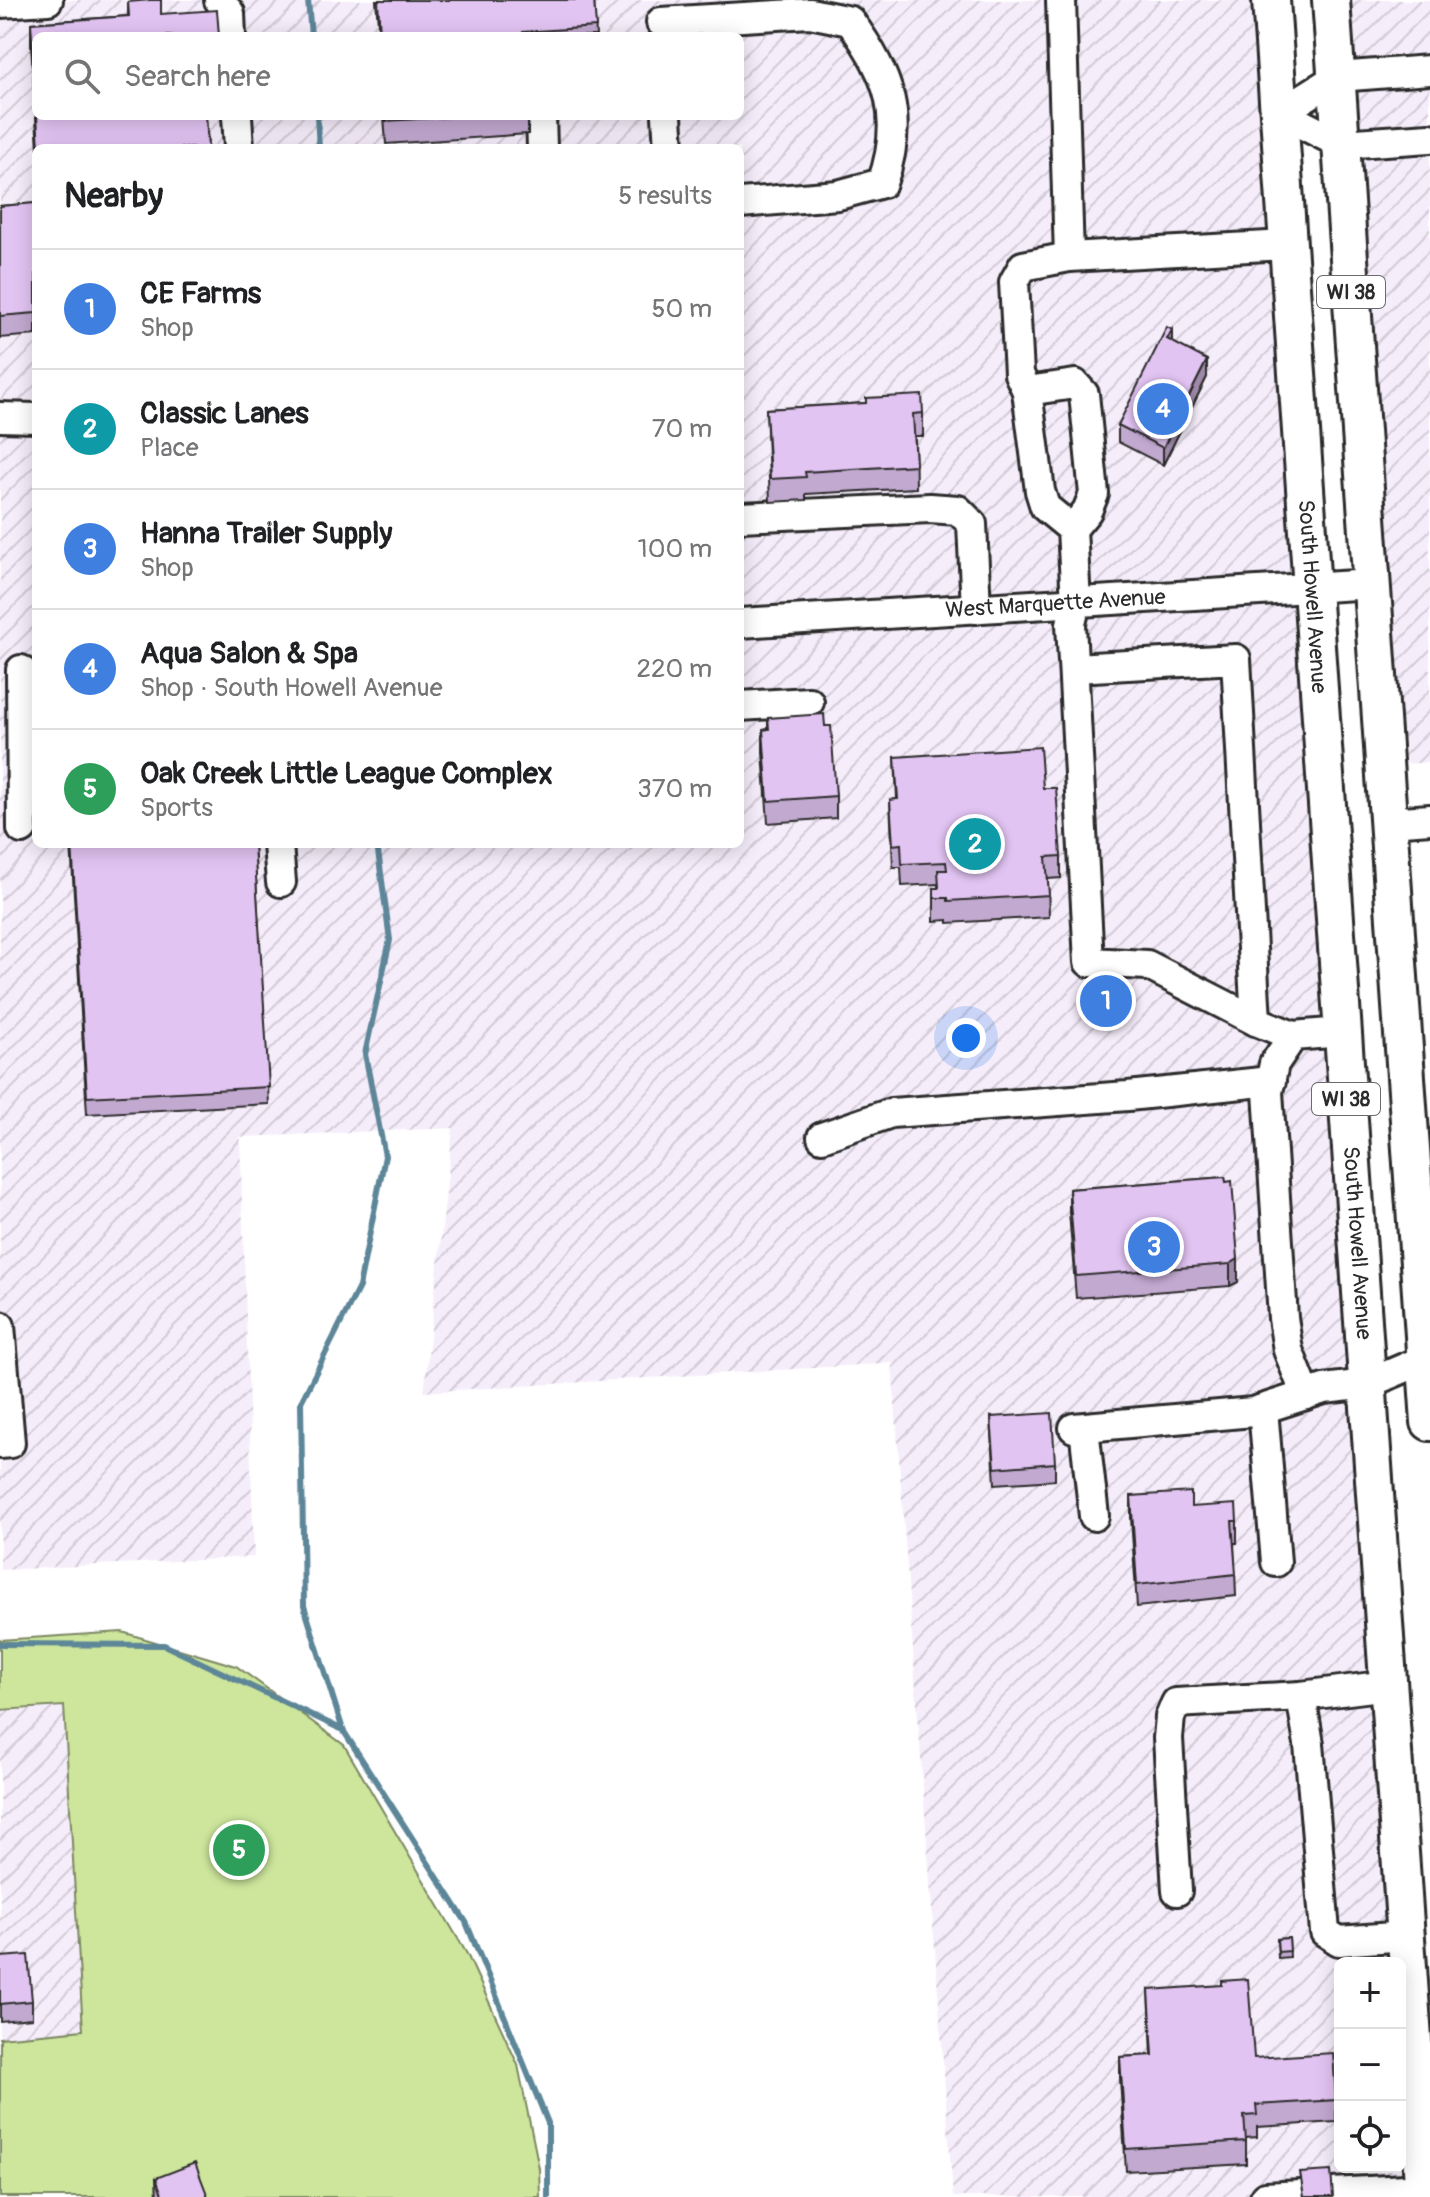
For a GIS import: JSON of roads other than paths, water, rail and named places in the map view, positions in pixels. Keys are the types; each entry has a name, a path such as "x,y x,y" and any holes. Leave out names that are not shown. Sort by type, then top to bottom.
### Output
{"main road":[{"name":"South Howell Avenue","path":"1271,0 1424,2192"},
{"name":"WI 38","path":"1331,0 1428,1358 1430,1422"}],"street":[{"path":"0,3 48,0"},
{"path":"219,0 230,13 231,32"},
{"path":"1061,0 1069,257"},
{"path":"660,19 810,13 850,21 876,56 894,110 893,152 882,183 838,195 744,203"},
{"path":"1280,113 1337,77 1430,70"},
{"path":"1280,113 1341,144 1430,138"},
{"path":"237,120 239,144"},
{"path":"541,120 542,144"},
{"path":"667,120 669,144"},
{"path":"1072,529 1045,507 1027,391 1019,374 1014,282 1023,266 1069,257 1287,245"},
{"path":"1027,391 1075,384 1084,394 1094,494 1087,511 1072,529 1076,602 1071,624 1089,962 1147,965 1256,1021 1293,1036 1342,1032"},
{"path":"0,417 32,418"},
{"path":"744,517 930,508 958,510 972,524 976,609"},
{"name":"West Marquette Avenue","path":"744,623 1372,584"},
{"path":"1074,668 1236,659 1256,1021"},
{"path":"19,670 29,762 22,829"},
{"path":"744,706 809,702"},
{"path":"1389,822 1430,819"},
{"path":"278,848 281,882"},
{"path":"1293,1036 1274,1064 1268,1092 1283,1318 1288,1350 1306,1395"},
{"path":"822,1137 891,1113 1128,1096 1271,1081"},
{"path":"0,1326 10,1443 0,1444"},
{"path":"1094,1516 1079,1428 1263,1409 1324,1389 1367,1384 1428,1358"},
{"path":"1263,1409 1276,1562"},
{"path":"1177,1891 1168,1738 1170,1717 1176,1703 1301,1696 1388,1685"},
{"path":"1301,1696 1309,1744 1325,1932 1339,1941 1406,1936"},
{"path":"1332,2193 1424,2192"},
{"path":"1265,2197 1301,2195"}],"waterway":[{"path":"308,0 311,32"},
{"path":"317,120 319,144"},
{"path":"378,848 390,940 365,1054 385,1156 359,1287 301,1402 304,1606 343,1730 466,1922 548,2123 548,2197"},
{"path":"0,1644 164,1645 343,1730"}],"place":[{"name":"Aqua Salon & Spa","path":"1163,409"},
{"name":"Classic Lanes","path":"975,844"},
{"name":"CE Farms","path":"1106,1001"},
{"name":"Hanna Trailer Supply","path":"1154,1247"},
{"name":"Oak Creek Little League Complex","path":"239,1850"}]}
